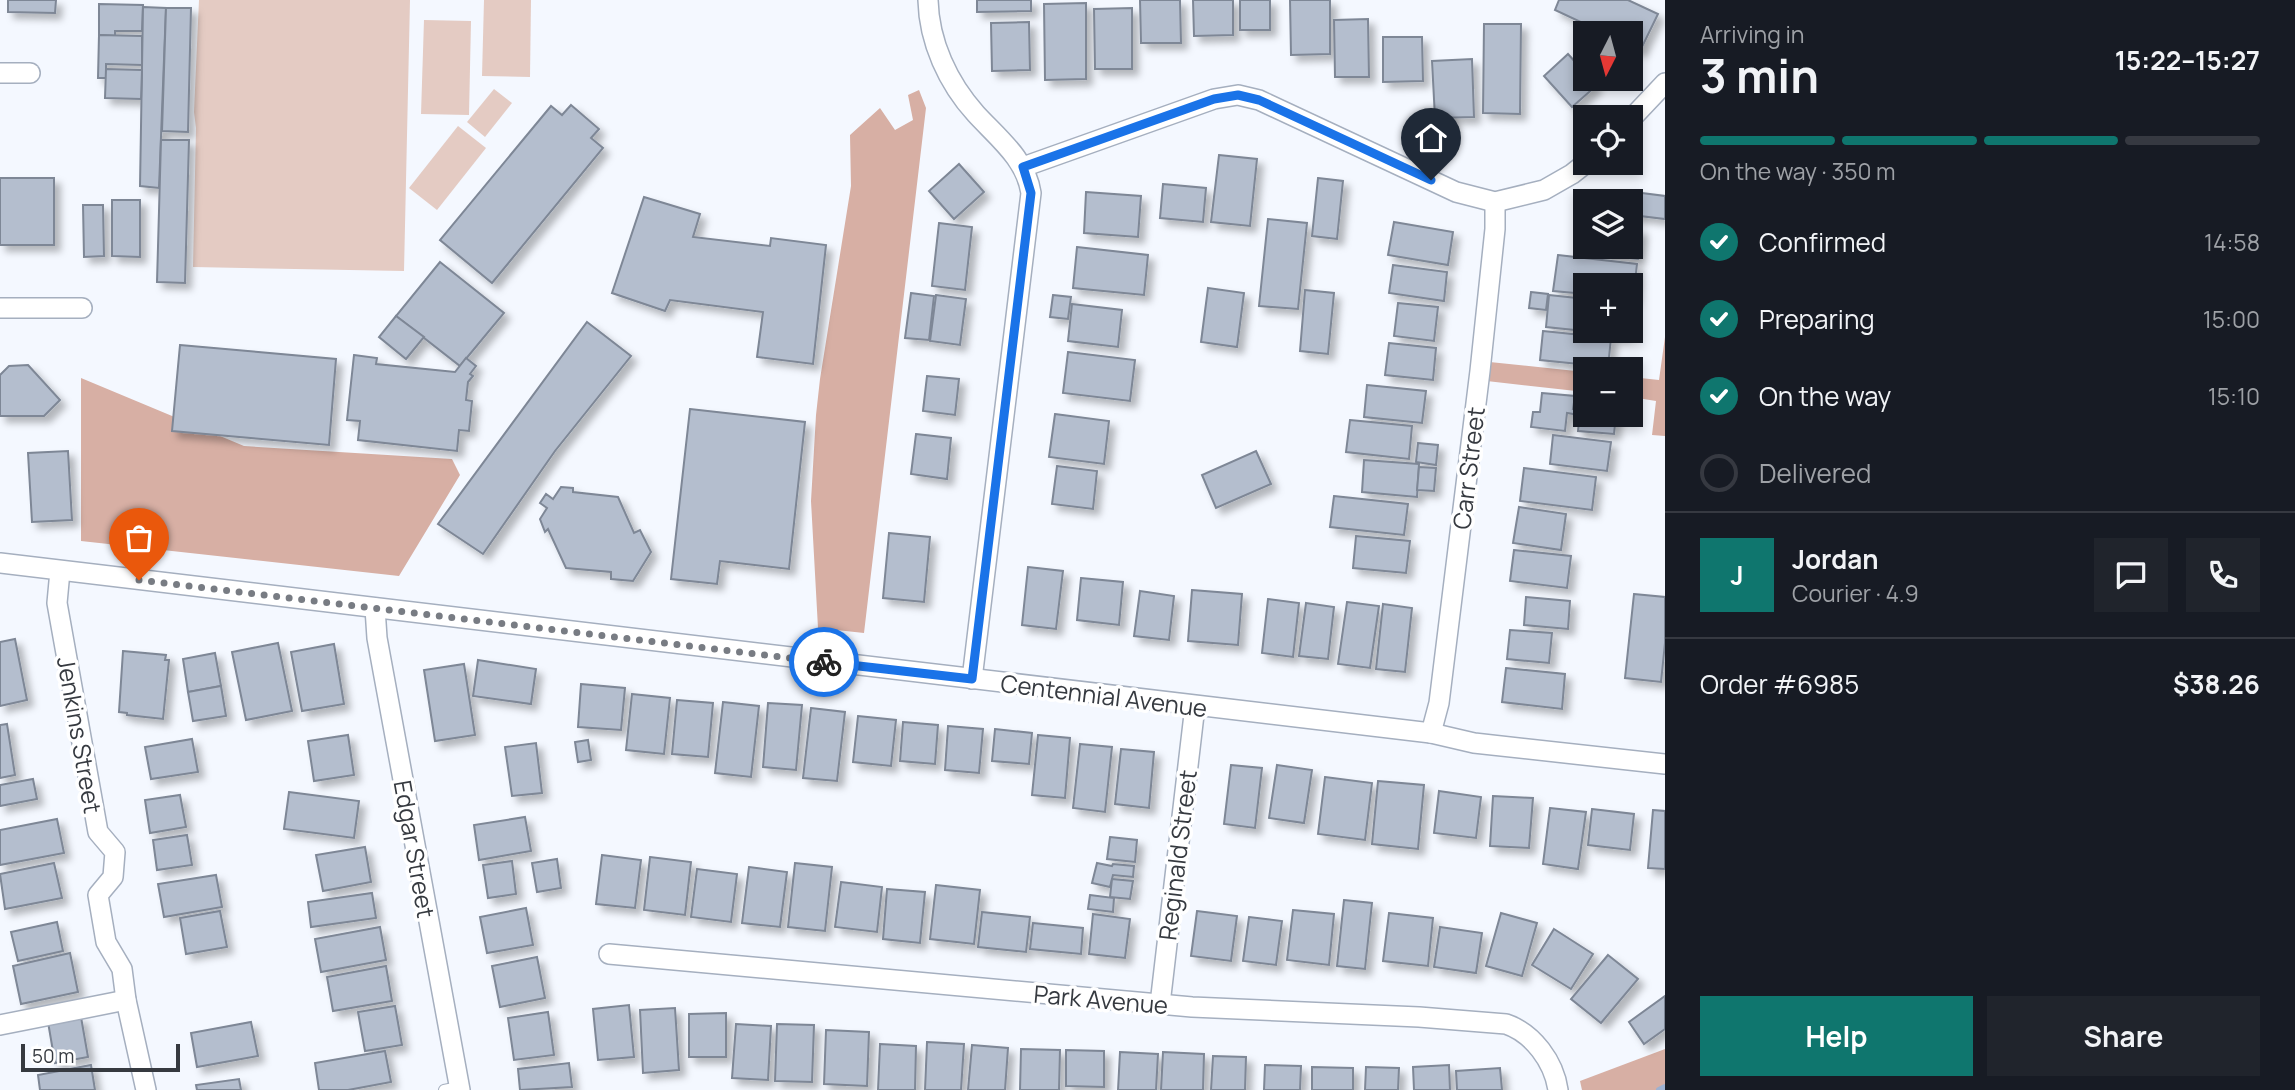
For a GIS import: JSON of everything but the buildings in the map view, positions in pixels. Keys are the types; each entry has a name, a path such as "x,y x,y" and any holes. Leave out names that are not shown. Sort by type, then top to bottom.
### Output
{"street":[{"path":"928,0 930,27 942,62 953,83 974,112 1023,167 1031,193 972,679"},
{"path":"0,73 30,73"},
{"path":"1643,106 1665,83"},
{"path":"1023,167 1214,99 1238,95 1259,100 1456,192 1495,202 1544,190 1573,173"},
{"name":"Carr Street","path":"1431,733 1439,704 1480,370 1495,229 1495,202"},
{"path":"0,308 82,309"},
{"name":"Centennial Avenue","path":"0,564 1431,733 1474,743 1665,764"},
{"name":"Jenkins Street","path":"60,570 57,603 98,832 115,852 113,877 98,895 106,942 122,969 126,1000 146,1090"},
{"name":"Edgar Street","path":"375,608 377,638 454,1089"},
{"name":"Reginald Street","path":"1160,1004 1195,706"},
{"name":"Park Avenue","path":"609,954 1160,1004 1506,1024 1520,1029 1536,1045 1549,1064 1558,1090"},
{"path":"0,1025 126,1000"}],"shaded area":[{"path":"199,0 410,0 404,271 193,267 196,128 194,112"},
{"path":"484,0 531,0 530,77 482,76"},
{"path":"424,20 471,21 469,115 421,114"},
{"path":"494,89 512,103 485,137 467,122"},
{"path":"919,90 926,108 864,633 818,628 811,501 816,415 851,186 850,135 880,108 895,130 913,120 908,95"},
{"path":"458,126 486,148 437,210 409,188"},
{"path":"1665,337 1665,436 1652,435 1656,401 1643,399 1643,378 1659,380"},
{"path":"1480,361 1573,371 1573,391 1478,380"},
{"path":"81,378 244,446 452,459 460,475 399,576 81,541"},
{"path":"1665,1049 1665,1090 1582,1090 1580,1081"}],"waterway":[{"path":"1659,1090 1665,1087"}],"way so far":[{"path":"139,580 824,662"}],"route":[{"path":"824,662 972,679 1031,193 1030,182 1023,167 1214,99 1238,95 1259,100 1431,180"}]}
